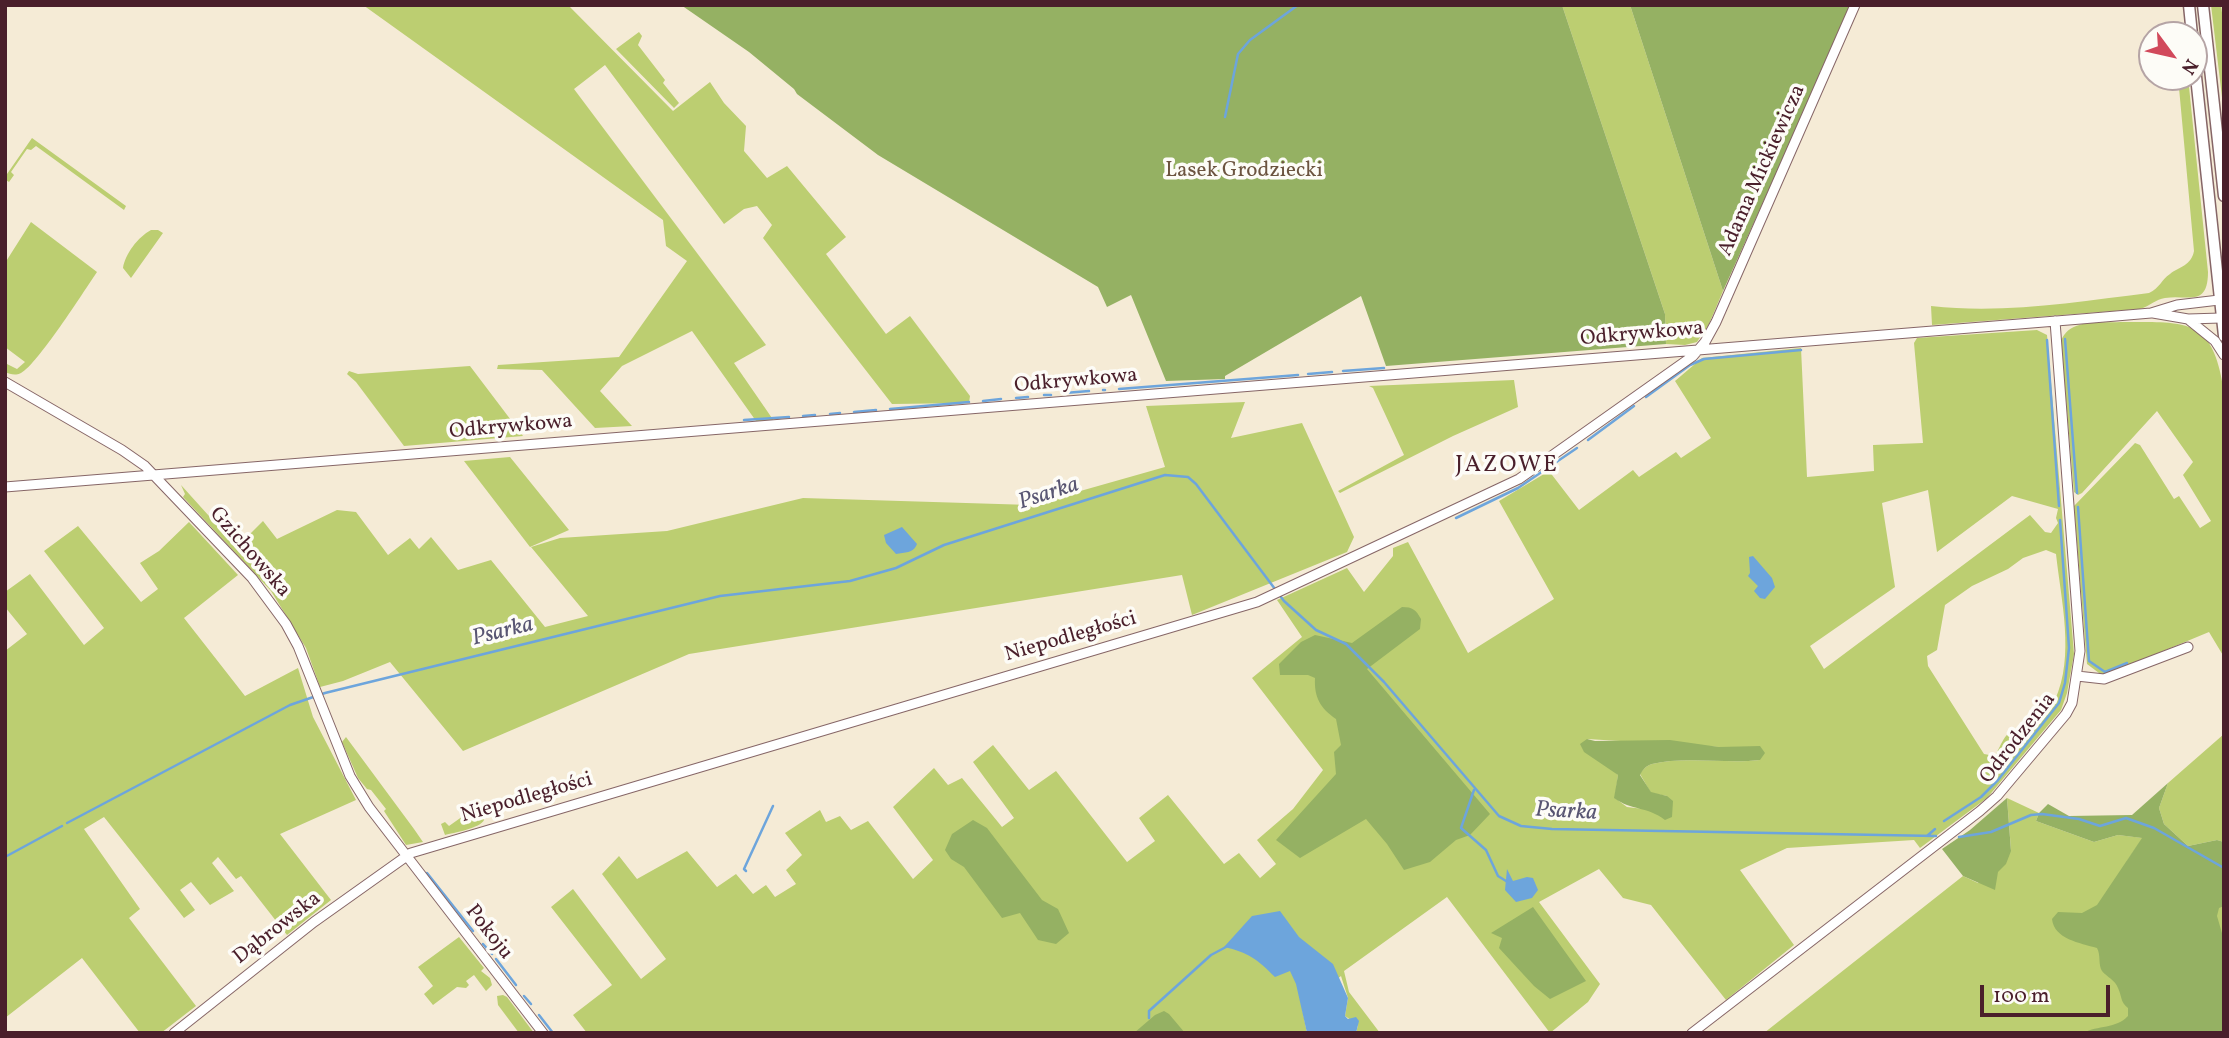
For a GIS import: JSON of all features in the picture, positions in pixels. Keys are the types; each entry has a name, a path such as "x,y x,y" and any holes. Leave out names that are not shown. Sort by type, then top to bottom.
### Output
{"main road":[{"path":"2203,5 2224,196"},
{"path":"2198,91 2224,336"}],"street":[{"name":"Adama Mickiewicza","path":"1699,349 1716,322 1855,5"},
{"name":"Odkrywkowa","path":"5,487 2151,313 2178,305 2221,300"},
{"name":"Odkrywkowa","path":"2151,313 2188,320 2222,318"},
{"name":"Odkrywkowa","path":"2188,320 2215,341 2224,355"},
{"name":"Odrodzenia","path":"1692,1033 1997,796 2066,714 2072,703 2080,651 2055,321"},
{"name":"Niepodległości","path":"405,856 429,846 1244,606 1270,596 1519,479 1699,349"},
{"name":"Gzichowska","path":"5,382 122,450 155,476 269,598 286,624 312,681 350,776 405,856"},
{"path":"2077,676 2104,679 2188,646"},
{"name":"Dąbrowska","path":"174,1033 314,922 405,856"},
{"name":"Pokoju","path":"405,856 542,1033"}],"green space":[{"path":"363,5 568,5 673,111 710,82 724,103 746,126 744,151 767,178 787,166 846,237 826,254 886,334 910,316 970,396 969,403 892,404 763,238 772,225 757,206 744,209 724,224 605,65 574,89 766,345 734,363 774,421 756,421 692,331 622,366 600,391 632,426 595,428 542,370 497,369 498,365 619,357 687,261 666,246 663,220"},
{"name":"Lasek Grodziecki","path":"681,5 1562,5 1665,314 1666,344 1386,366 1361,296 1225,376 1225,379 1166,381 1131,295 1107,307 1098,287 878,155 797,94 749,52"},
{"path":"1562,5 1630,5 1723,291 1709,324 1697,342 1685,345 1666,344 1665,314"},
{"path":"1630,5 1852,5 1723,291"},
{"path":"2211,5 2221,5 2224,28 2224,114"},
{"path":"639,32 642,36 638,45 679,103 674,108 616,49"},
{"path":"2179,91 2189,91 2208,272 2207,283 2200,295 2162,299 2140,309 1932,325 1931,306 2013,308 2149,293 2167,276 2188,263 2194,251"},
{"path":"32,138 126,206 124,210 36,146 31,150 27,149 11,172 14,175 9,182 6,180 7,174"},
{"path":"31,222 97,272 38,357 21,373 13,374 5,372 5,363 17,369 25,362 5,347 5,263"},
{"path":"151,230 163,233 131,278 123,268 126,257 137,241"},
{"path":"2164,322 2194,329 2204,337 2213,349 2224,392 2224,657 2209,632 2103,676 2087,664 2074,506 2135,443 2140,445 2174,499 2179,496 2200,528 2211,521 2183,475 2193,462 2157,411 2082,493 2078,495 2074,492 2061,341 2071,328 2086,323"},
{"path":"2037,330 2047,335 2074,654 2067,693 2061,710 1987,798 1920,848 1914,840 1787,848 1740,870 1794,945 1726,1000 1651,905 1623,898 1599,869 1539,902 1600,984 1588,1002 1550,1033 1447,897 1344,971 1349,992 1380,1033 1356,1033 1358,1025 1345,1016 1348,998 1341,976 1302,1008 1307,1033 587,1033 573,1015 612,985 551,907 573,889 641,979 666,959 602,874 619,856 637,879 687,851 717,887 736,874 753,894 766,885 775,897 796,884 786,870 802,855 785,833 820,810 826,822 840,816 851,830 868,821 913,879 933,860 893,807 934,768 948,785 962,778 1002,827 1014,818 973,762 993,745 1029,790 1056,771 1127,862 1155,841 1139,818 1168,795 1224,864 1239,853 1260,878 1276,864 1257,840 1293,809 1323,770 1252,678 1302,637 1277,600 1347,568 1364,592 1393,556 1393,548 1408,542 1468,653 1554,599 1499,501 1549,471 1579,510 1633,470 1639,477 1676,452 1681,458 1711,438 1675,381 1702,358 1801,348 1807,477 1874,471 1873,445 1923,443 1914,343 1917,338","holes":["1928,490 1937,552 2012,496 2058,509 2058,523 2051,533 2045,532 2030,515 1824,669 1810,646 1895,587 1882,503","2046,550 2056,554 2065,628 2064,665 2061,683 2050,708 2031,730 2016,730 2008,734 1995,756 1984,754 1928,666 1927,656 1937,650 1945,605 1972,586 2008,569 2023,558","1587,739 1760,747 1760,760 1678,761 1648,766 1640,774 1651,793 1667,796 1652,810 1627,807 1615,798 1618,775"]},
{"path":"470,366 523,436 404,446 347,374 349,371 358,374"},
{"path":"1514,380 1518,407 1453,436 1340,493 1338,491 1404,455 1373,388 1369,386"},
{"path":"1245,402 1231,438 1302,423 1354,537 1347,552 1192,615 1182,575 689,654 463,751 390,662 320,687 306,648 271,591 183,497 185,494 181,485 237,547 263,521 277,539 337,510 356,512 388,555 410,538 419,549 431,537 458,570 491,560 545,627 588,616 531,547 560,538 667,531 803,498 1031,505 1165,467 1146,406"},
{"path":"510,457 569,530 530,547 464,461"},
{"path":"189,522 238,575 184,618 245,696 298,668 313,717 356,800 280,834 331,900 287,935 241,876 236,879 218,857 212,863 234,891 210,905 191,882 180,890 195,910 184,918 104,817 84,829 140,909 129,918 196,1006 161,1033 140,1033 82,958 5,1018 5,651 27,634 5,607 5,592 30,574 84,645 104,628 44,551 78,526 141,602 158,589 140,563 159,551"},
{"path":"1402,607 1412,608 1417,613 1421,619 1420,629 1367,669 1490,814 1470,835 1456,840 1430,862 1404,870 1366,819 1300,858 1276,840 1336,774 1334,752 1341,745 1336,719 1322,706 1317,696 1315,678 1308,675 1280,675 1279,664 1301,642 1315,635 1352,643"},
{"path":"2224,734 2224,842 2217,840 2188,846 2164,824 2159,808 2168,783"},
{"path":"346,737 423,842 406,845 384,811 386,809 358,778 342,742"},
{"path":"1587,739 1670,740 1719,747 1760,746 1765,753 1760,760 1678,761 1646,767 1640,775 1651,792 1667,796 1673,801 1672,817 1665,820 1652,812 1614,798 1618,775 1584,752 1580,744"},
{"path":"2168,783 2159,808 2164,824 2188,846 2217,840 2224,842 2224,906 2219,908 2217,916 2224,940 2224,1033 2083,1033 2123,1020 2128,1016 2128,1008 2122,1001 2117,985 2102,971 2097,948 2063,936 2057,931 2052,919 2058,912 2082,913 2097,905 2142,838 2118,835 2094,842 2036,821 2039,813 2048,804 2069,816 2132,815"},
{"path":"2007,798 2039,813 2036,821 2094,842 2118,835 2143,838 2127,861 2224,892 2224,1033 1764,1033 1963,876 1978,883 2011,850"},
{"path":"2007,798 2011,851 2006,864 1998,872 1995,890 1963,876 1942,849 1970,830"},
{"path":"478,800 481,802 484,813 482,823 445,835 441,824 445,822 449,826 480,804"},
{"path":"973,820 987,828 1042,900 1058,909 1069,933 1056,944 1038,940 1020,913 1002,918 964,867 951,859 945,850 952,834"},
{"path":"1533,907 1586,981 1550,999 1534,986 1499,948 1502,938 1491,933"},
{"path":"459,937 484,968 481,971 490,978 492,985 486,991 474,975 466,981 469,985 466,988 457,987 433,1005 424,994 433,986 418,967"},
{"path":"503,995 534,1033 519,1033 498,1005 497,996"},
{"path":"1164,1011 1185,1033 1134,1033 1155,1015"}],"water":[{"path":"902,527 917,544 911,551 896,554 886,543 884,535"},
{"path":"1753,556 1772,578 1775,587 1765,599 1760,598 1754,591 1758,586 1748,576 1749,557"},
{"path":"1507,869 1513,881 1533,878 1538,890 1532,898 1516,902 1505,890"},
{"path":"1280,911 1299,937 1333,964 1348,998 1345,1016 1348,1019 1356,1017 1359,1021 1356,1033 1307,1033 1296,984 1290,971 1275,977 1252,958 1240,951 1224,947 1252,916"}],"waterway":[{"path":"1225,117 1238,54 1250,40 1298,5"},
{"path":"2065,339 2077,493"},
{"path":"2047,340 2059,506"},
{"path":"1646,397 1690,365 1704,359 1801,350"},
{"path":"1343,371 1384,368"},
{"path":"1308,374 1332,372"},
{"path":"1119,389 1298,375"},
{"path":"1065,393 1089,391"},
{"path":"1044,395 1051,395"},
{"path":"1016,398 1028,397"},
{"path":"983,401 1001,399"},
{"path":"890,409 969,402"},
{"path":"1588,440 1634,406"},
{"path":"854,412 876,410"},
{"path":"830,414 840,413"},
{"path":"803,416 815,415"},
{"path":"744,420 789,417"},
{"path":"1456,518 1518,488 1577,448"},
{"name":"Psarka","path":"67,823 290,705 325,693 720,596 850,581 896,568 944,545 1165,475 1188,477 1196,484 1284,601 1316,630 1346,644 1384,682 1499,816 1521,826 1552,829 1936,836"},
{"path":"2078,507 2089,661 2105,672 2127,663"},
{"path":"1944,821 1981,797 1998,780 2059,703 2065,683 2069,648 2060,520"},
{"path":"1474,790 1461,828 1486,850 1498,876 1506,881"},
{"path":"746,871 744,869 773,806"},
{"name":"Psarka","path":"1959,837 1991,832 2031,815 2079,819 2100,826 2126,818 2154,828 2224,868"},
{"name":"Psarka","path":"5,857 62,826"},
{"name":"Psarka","path":"1927,836 1935,829"},
{"path":"427,873 473,931"},
{"path":"483,944 492,954"},
{"path":"1149,1018 1149,1011 1211,955 1226,947"},
{"path":"496,959 516,985"},
{"path":"524,996 531,1004"},
{"path":"539,1015 553,1033"}],"district":[{"name":"JAZOWE","path":"1507,467"}]}
